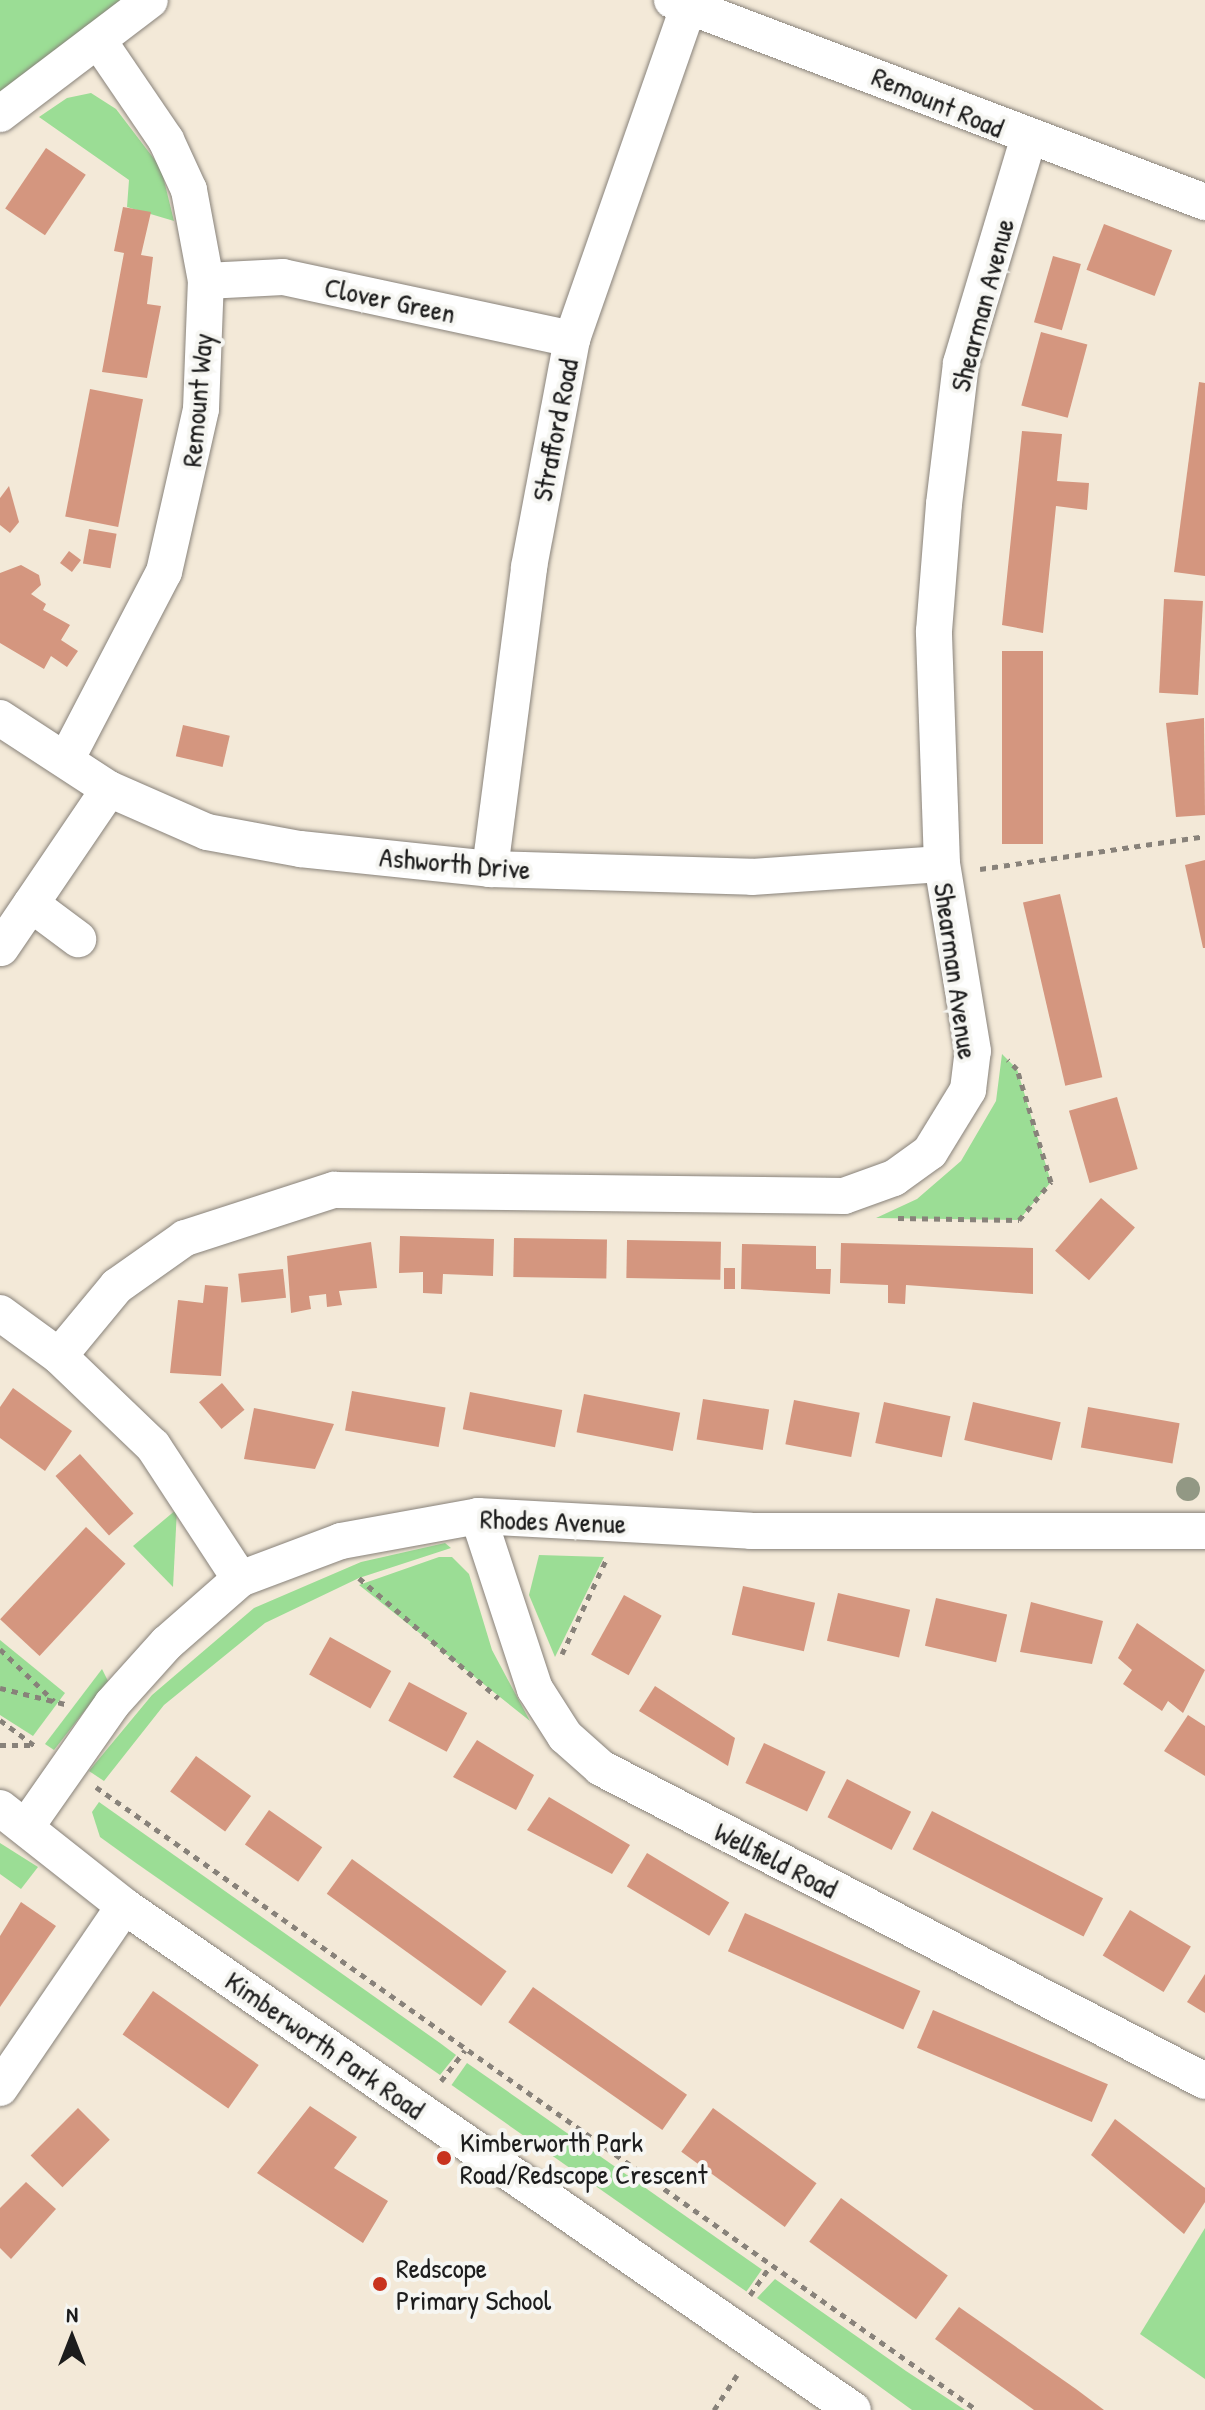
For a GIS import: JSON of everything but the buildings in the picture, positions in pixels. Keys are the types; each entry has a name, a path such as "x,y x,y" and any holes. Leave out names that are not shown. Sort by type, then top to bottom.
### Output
{"street":[{"path":"0,114 150,0"},
{"name":"Remount Road","path":"680,4 907,85 1028,140 1205,202"},
{"name":"Strafford Road","path":"490,869 529,567 572,339 680,4"},
{"name":"Remount Way","path":"66,760 164,572 181,516 201,409 206,281 183,177 98,40"},
{"name":"Shearman Avenue","path":"59,1356 117,1286 185,1238 334,1190 844,1196 894,1178 930,1152 950,1125 968,1090 968,1020 942,864 934,631 944,504 961,363 1028,140"},
{"name":"Clover Green","path":"206,281 283,277 572,339"},
{"name":"Ashworth Drive","path":"0,718 109,789 207,832 490,869 752,877 942,864"},
{"path":"1,948 109,789"},
{"path":"31,904 78,939"},
{"path":"0,1313 59,1356 153,1446 240,1579"},
{"name":"Rhodes Avenue","path":"13,1818 67,1768 167,1643 240,1579 341,1541 478,1516 751,1531 1205,1531"},
{"name":"Wellfield Road","path":"478,1516 540,1698 565,1736 640,1792 1205,2081"},
{"name":"Kimberworth Park Road","path":"13,1818 124,1906 853,2410"},
{"path":"0,2088 124,1906"}],"path":[{"path":"942,864 978,869 1205,836"},
{"path":"844,1196 876,1218 1019,1220 1051,1182 1017,1069 968,1020"},
{"path":"359,1578 503,1702 540,1698 609,1552"},
{"path":"0,1649 54,1701"},
{"path":"0,1688 65,1704"},
{"path":"0,1720 977,2410"},
{"path":"0,1745 34,1745"}],"green space":[{"path":"0,0 131,0 0,95"},
{"path":"91,93 116,109 161,168 174,221 127,207 129,180 39,117 67,98"},
{"path":"1002,1054 1017,1069 1051,1182 1019,1220 876,1218 917,1199 961,1161 996,1101"},
{"path":"177,1509 173,1587 133,1546"},
{"path":"445,1543 451,1548 359,1578 265,1623 164,1705 104,1781 89,1771 152,1695 254,1608 361,1562"},
{"path":"539,1555 604,1557 555,1657 529,1595"},
{"path":"439,1557 452,1557 469,1574 492,1650 530,1721 359,1585"},
{"path":"0,1640 65,1693 33,1736 0,1715"},
{"path":"102,1669 108,1681 54,1750 45,1744"},
{"path":"99,1802 456,2055 440,2075 136,1863 100,1837 92,1812"},
{"path":"0,1843 38,1867 21,1889 0,1874"},
{"path":"467,2063 762,2269 746,2292 452,2085"},
{"path":"1205,2228 1205,2379 1140,2334"},
{"path":"775,2279 965,2410 912,2410 757,2298"}],"place":[{"name":"Kimberworth Park Road/Redscope Crescent","path":"444,2158"},
{"name":"Redscope Primary School","path":"380,2284"}]}
